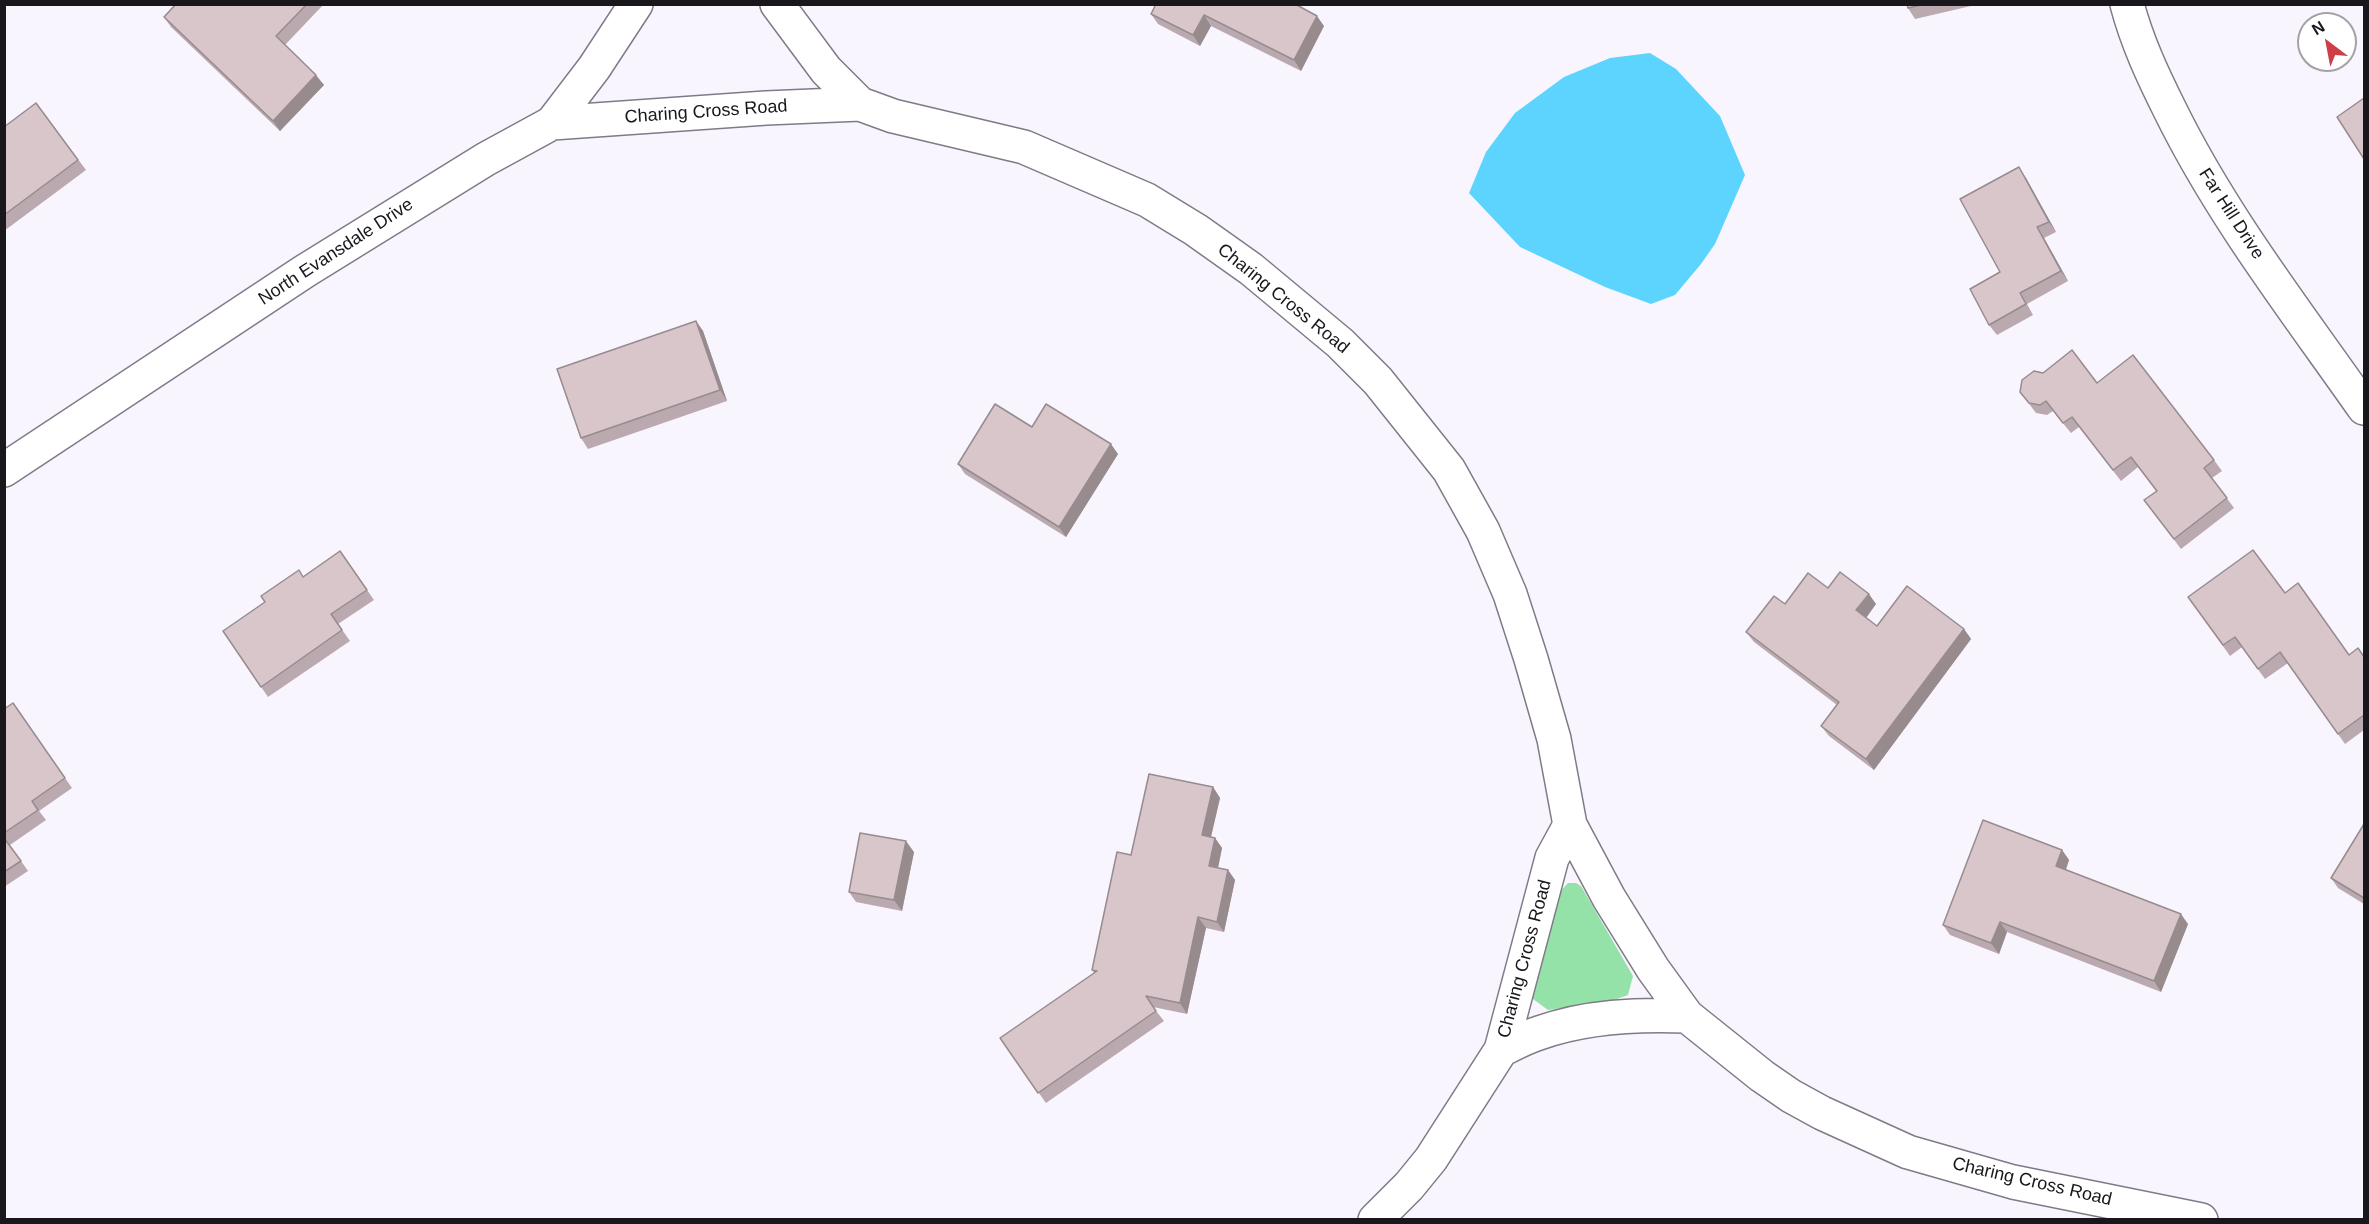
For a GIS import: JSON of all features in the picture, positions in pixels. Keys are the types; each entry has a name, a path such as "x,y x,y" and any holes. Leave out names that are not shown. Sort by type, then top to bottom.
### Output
{"street":[{"name":"North Evansdale Drive","path":"4,470 400,211 486,159 552,123 594,68 636,4"},
{"name":"Charing Cross Road","path":"777,4 826,69 860,104"},
{"name":"Far Hill Drive","path":"2127,4 2150,70 2209,183 2238,229 2364,408"},
{"name":"Charing Cross Road","path":"552,123 860,104 893,116 1024,147 1147,200 1196,230 1251,269 1340,343 1378,381 1449,471 1483,531 1510,594 1532,659 1554,739 1570,825 1626,925 1653,969 1687,1016 1762,1076 1791,1096 1822,1113 1908,1152 2013,1182 2201,1220"},
{"name":"Charing Cross Road","path":"1500,1050 1552,858 1570,825"},
{"name":"Charing Cross Road","path":"1500,1050 1540,1032 1590,1021 1638,1014 1687,1016"},
{"path":"1376,1220 1431,1159 1500,1050"}],"green space":[{"path":"1568,883 1581,886 1633,976 1628,995 1611,1001 1548,1010 1533,999 1531,991 1556,896"}],"water":[{"path":"1650,53 1676,69 1720,116 1745,175 1715,244 1701,264 1675,295 1651,304 1605,287 1520,247 1469,193 1486,152 1515,113 1564,77 1610,58"}],"building":[{"path":"176,4 307,4 276,36 316,75 273,121 164,17"},
{"path":"1156,4 1295,4 1317,16 1294,60 1204,15 1193,35 1151,14"},
{"path":"1907,4 1925,4 1908,8"},
{"path":"2364,98 2364,159 2337,117"},
{"path":"36,103 78,160 4,215 4,127"},
{"path":"2019,167 2049,222 2037,227 2061,271 2020,293 2026,304 1989,325 1970,289 2000,272 1960,199"},
{"path":"696,321 720,390 581,438 557,369"},
{"path":"2072,350 2097,383 2133,355 2214,460 2204,468 2227,498 2174,539 2144,500 2157,491 2131,457 2113,470 2072,417 2063,423 2046,401 2040,405 2029,403 2020,392 2022,380 2034,371 2043,373"},
{"path":"995,404 1032,427 1046,404 1111,444 1059,527 958,464"},
{"path":"2253,550 2285,593 2298,583 2349,655 2358,648 2364,657 2364,715 2338,734 2280,652 2258,669 2235,637 2223,645 2188,597"},
{"path":"340,551 367,590 331,614 342,630 261,687 223,631 265,602 261,596 299,570 303,577"},
{"path":"1840,572 1869,594 1856,610 1877,626 1907,586 1964,629 1866,759 1821,726 1839,702 1746,632 1774,596 1785,604 1808,573 1828,588"},
{"path":"13,703 65,778 32,801 38,810 4,833 4,709"},
{"path":"1149,774 1213,787 1202,835 1215,838 1209,866 1228,870 1217,922 1198,917 1180,1003 1146,996 1156,1011 1038,1093 1000,1038 1097,971 1092,970 1117,852 1131,855"},
{"path":"1983,820 2062,850 2056,866 2181,914 2154,981 2000,922 1991,943 1943,925"},
{"path":"2364,824 2364,898 2331,878"},
{"path":"860,833 906,841 894,900 849,892"},
{"path":"4,838 21,861 4,872"}]}
